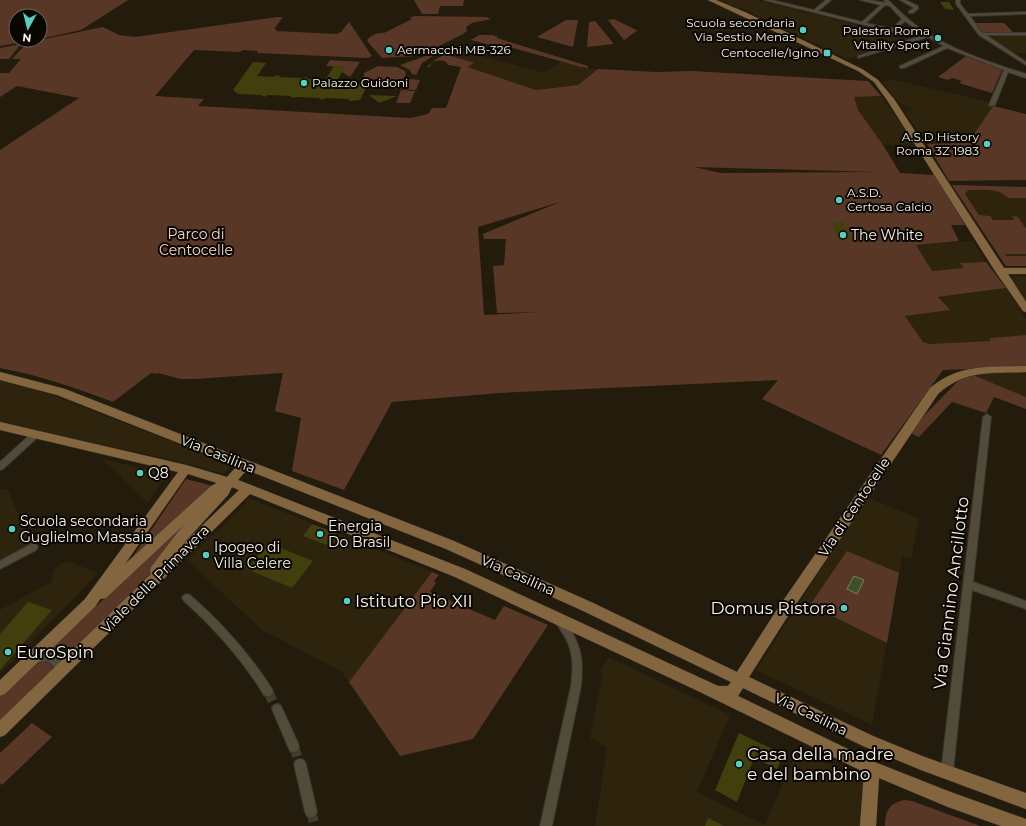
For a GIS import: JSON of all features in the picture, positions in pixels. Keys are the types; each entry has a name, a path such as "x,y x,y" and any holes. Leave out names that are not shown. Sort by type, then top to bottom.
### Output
{"main road":[{"path":"712,0 745,14 860,70 876,81 890,99 1026,309"},
{"path":"1000,271 1026,271"},
{"name":"Via di Centocelle","path":"715,692 731,693 786,609 934,391 942,382 962,373 1026,369"},
{"name":"Via Casilina","path":"0,376 56,390 424,535 500,567 868,741 1026,801"},
{"name":"Via Casilina","path":"0,426 186,469 248,488 435,562 715,692 872,768 943,797 1022,826"},
{"path":"140,593 181,536 224,492 229,482 244,465"},
{"name":"Viale della Primavera","path":"0,689 90,603 186,469"},
{"path":"90,603 142,558 215,489 229,482"},
{"name":"Viale della Primavera","path":"0,730 248,488"},
{"path":"868,826 872,768"}],"street":[{"path":"766,0 893,31 904,20"},
{"path":"815,12 829,0"},
{"path":"862,0 883,5 890,5"},
{"path":"886,0 904,20 927,36 946,46 1026,76"},
{"path":"902,0 916,7 916,9 911,12"},
{"path":"957,0 958,4 981,34 1026,64"},
{"path":"862,24 883,5"},
{"path":"966,15 1026,14"},
{"path":"981,34 1026,34"},
{"path":"860,57 927,36"},
{"path":"902,67 946,46"},
{"path":"992,105 1007,69"},
{"name":"Via Giannino Ancillotto","path":"947,772 987,417"},
{"path":"0,467 36,434"},
{"path":"0,565 33,547"},
{"path":"969,585 1026,605"},
{"path":"187,598 221,628 259,675 268,692"},
{"path":"546,826 576,686 579,662 574,643 560,619"},
{"name":"Viale della Primavera","path":"27,663 39,657 50,657 57,660 62,671"},
{"path":"277,709 294,747"},
{"path":"300,764 312,812"}],"shaded area":[{"path":"719,0 755,0 891,33 908,41 847,59 753,13"},
{"path":"987,36 1026,36 1026,53 1014,54"},
{"path":"455,49 544,73 561,62 597,70 578,85 536,90 466,67 473,63 445,54"},
{"path":"890,79 989,102 988,105 993,106 968,143 927,144 927,141 923,138 904,111 912,110 909,107 899,103 882,82"},
{"path":"881,96 915,144 883,145 858,110 854,97"},
{"path":"952,185 1026,187 1026,266 1006,266"},
{"path":"973,241 986,262 961,263 964,268 932,271 916,245"},
{"path":"1015,276 1026,276 1026,304 1011,279"},
{"path":"1006,288 1026,319 1026,335 990,338 991,341 929,344 923,342 905,316 949,310 937,298"},
{"path":"1026,372 1026,397 971,374 993,373"},
{"path":"0,381 21,385 52,395 232,465 223,474 186,463 0,422"},
{"path":"102,459 167,474 148,503"},
{"name":"Scuola secondaria Guglielmo Massaia","path":"7,488 31,544 0,561 0,490"},
{"name":"Domus Ristora","path":"867,497 919,519 911,559 902,557 872,725 756,670"},
{"path":"249,498 432,572 349,682 341,671 262,630 187,560 246,503 245,502"},
{"path":"67,561 98,573 0,674 0,610 51,582 55,568"},
{"path":"854,576 864,580 857,594 847,589"},
{"path":"608,657 730,715 697,792 765,825 797,750 862,781 860,826 595,826 607,747 590,738 603,674 601,671"}],"green space":[{"path":"0,0 128,0 81,30 48,37 48,8 8,8 8,45 0,46"},
{"path":"414,0 464,0 463,6 440,6 438,14 422,14"},
{"path":"414,16 486,17 491,19 472,23 466,27 467,31 463,34 429,51 414,56 382,58 367,41 374,35 384,33 412,19 410,18"},
{"name":"Parco di Centocelle","path":"277,17 283,17 274,29 276,29 276,31 337,34 341,32 349,22 372,56 368,58 257,53 258,51 243,50 240,52 194,50 155,96 204,99 198,106 410,118 428,114 432,108 446,108 461,67 448,65 446,62 442,61 435,61 431,63 445,54 474,63 467,67 536,90 578,85 598,69 656,72 691,71 868,81 881,96 854,97 858,110 883,145 900,173 935,175 965,225 951,225 959,241 916,245 932,271 964,268 960,263 986,262 1006,288 938,297 950,310 905,316 923,342 929,344 990,341 990,338 1026,335 1026,367 943,370 881,455 762,399 778,380 499,393 392,402 344,490 292,471 301,418 275,411 283,373 181,379 158,373 151,373 113,402 57,382 0,368 0,150 79,98 17,86 0,97 0,73 9,73 21,59 12,59 22,48 48,48 48,38 103,27 119,35 135,37","holes":["694,167 878,172 721,173","560,202 483,234 484,239 506,239 504,265 493,266 497,313 541,312 484,315 478,227"]},
{"path":"614,19 638,30 624,40 608,20"},
{"path":"566,20 578,20 573,47 537,37"},
{"path":"595,21 614,44 587,47 589,22"},
{"path":"975,23 1004,23 1014,33 983,33"},
{"path":"479,35 492,35 498,37 497,38 588,66 588,68 499,44 494,46 471,40"},
{"path":"8,46 8,48 18,48 9,59 0,59 0,48"},
{"path":"434,53 436,54 422,63 416,75 412,74 410,70 400,65"},
{"path":"966,56 1002,70 992,93 959,83 962,81 952,78 948,80 938,77"},
{"path":"330,60 360,62 350,77 342,72 345,67 326,66"},
{"path":"378,66 397,67 405,71 406,74 403,79 398,82 386,85 374,84 364,79 364,73"},
{"path":"409,79 420,80 416,90 379,88 401,83"},
{"path":"401,90 415,91 410,103 396,103"},
{"name":"A.S.D History Roma 3Z 1983","path":"993,106 1026,114 1026,180 949,181 927,144 968,143"},
{"path":"952,185 1026,187 1026,198 1008,198 1000,192 990,190 968,190 965,194 979,215 990,216 993,220 1014,220 1012,216 1018,217 1026,229 1026,254 1005,254 1006,256 1026,256 1026,266 1006,266"},
{"path":"971,374 1026,397 1026,409 994,397 986,413 952,402 919,437 908,432 964,375"},
{"path":"186,479 213,486 123,571"},
{"path":"210,498 140,587 65,660 61,655 49,651"},
{"path":"847,551 899,573 887,643 810,605"},
{"path":"432,572 439,575 434,581 436,583 430,592 495,620 504,606 548,625 473,739 400,756 349,682"},
{"path":"42,661 47,661 52,664 52,670 0,721 0,697 35,665"},
{"path":"32,723 52,737 2,785 0,783 0,753"},
{"path":"905,800 912,801 980,826 885,826 889,808 895,803"}],"building":[{"path":"940,2 949,2 954,10 945,9"},
{"name":"Palazzo Guidoni","path":"253,62 266,63 257,76 273,77 278,75 280,77 306,77 308,79 325,80 334,66 345,67 335,84 352,79 367,86 360,100 350,101 348,99 326,98 322,100 319,98 293,98 290,96 268,95 264,97 261,95 238,94 233,90"},
{"path":"369,95 397,96 379,103"},
{"name":"The White","path":"831,222 843,222 852,240 839,240"},
{"name":"Energia Do Brasil","path":"312,524 336,533 327,545 303,536"},
{"path":"268,543 313,561 292,588 247,569"},
{"name":"EuroSpin","path":"28,602 52,610 0,670 0,634"},
{"name":"Casa della madre e del bambino","path":"739,733 783,754 777,769 754,758 737,802 715,790"},
{"path":"708,818 724,826 705,826"}],"tunnel":[{"path":"268,692 277,709"},
{"path":"294,747 300,764"},
{"path":"311,812 315,826"}],"place":[{"name":"Scuola secondaria Via Sestio Menas","path":"803,30"},
{"name":"Palestra Roma Vitality Sport","path":"938,38"},
{"name":"Aermacchi MB-326","path":"389,50"},
{"name":"Centocelle/Igino","path":"827,53"},
{"name":"Palazzo Guidoni","path":"304,83"},
{"name":"A.S.D History Roma 3Z 1983","path":"987,144"},
{"name":"A.S.D. Certosa Calcio","path":"839,200"},
{"name":"The White","path":"843,235"},
{"name":"Q8","path":"140,473"},
{"name":"Scuola secondaria Guglielmo Massaia","path":"12,529"},
{"name":"Energia Do Brasil","path":"320,534"},
{"name":"Ipogeo di Villa Celere","path":"206,555"},
{"name":"Istituto Pio XII","path":"347,601"},
{"name":"Domus Ristora","path":"844,608"},
{"name":"EuroSpin","path":"8,652"},
{"name":"Casa della madre e del bambino","path":"739,764"}]}
